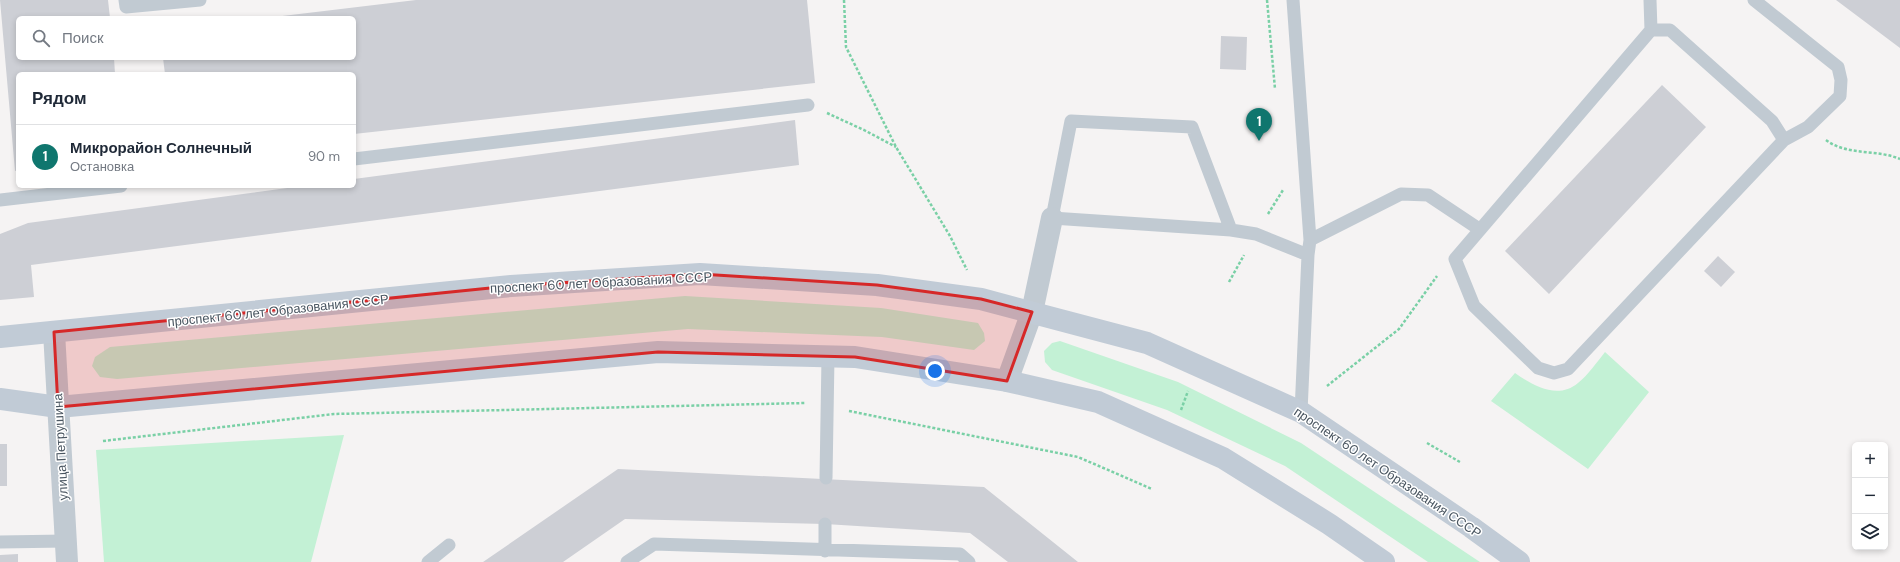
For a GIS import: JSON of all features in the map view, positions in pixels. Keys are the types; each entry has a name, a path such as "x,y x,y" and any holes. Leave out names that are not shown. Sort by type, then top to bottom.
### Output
{"main road":[{"name":"проспект 60 лет Образования СССР","path":"0,337 511,286 700,274 877,285 981,299 1147,343 1301,412 1471,527 1519,562"},
{"path":"0,399 58,408 658,352 854,357 1007,381 1098,402 1223,458 1329,524 1384,562"}],"street":[{"path":"1007,381 1032,312 1052,218"},
{"name":"улица Петрушина","path":"54,332 66,551"}],"lane":[{"path":"126,8 200,0"},
{"path":"1293,0 1310,240 1308,255 1301,412"},
{"path":"1650,0 1651,30 1479,228 1455,259 1474,306 1538,368 1554,373 1568,368 1784,140 1808,128 1840,96 1841,80 1838,67 1754,0"},
{"path":"1651,30 1670,30 1772,121 1784,140"},
{"path":"356,159 808,105"},
{"path":"1231,230 1192,127 1071,121 1052,218 1231,230 1256,234 1308,255"},
{"path":"0,200 105,188"},
{"path":"1310,240 1401,194 1428,195 1479,228"},
{"path":"826,478 828,357"},
{"path":"824,551 825,524"},
{"path":"0,542 66,551"},
{"path":"628,562 654,544 824,551 960,554 969,562"},
{"path":"428,562 448,545"}],"path":[{"path":"844,0 846,47 896,147 950,236 981,299"},
{"path":"1267,0 1275,94"},
{"path":"808,105 864,130 896,147"},
{"path":"1808,128 1830,143 1858,152 1888,154 1900,159"},
{"path":"1229,282 1284,189"},
{"path":"1327,386 1399,329 1440,272"},
{"path":"1180,412 1188,390"},
{"path":"103,441 334,414 800,402 1078,457 1152,489"},
{"path":"1427,443 1460,462"}],"highlighted area":[{"path":"700,274 877,285 981,299 1032,312 1007,381 855,357 658,352 58,407 54,332 511,286"}],"green space":[{"path":"685,296 881,308 978,323 984,333 985,341 974,350 882,337 688,329 117,379 100,377 92,366 95,357 110,347"},
{"path":"1060,341 1178,382 1301,443 1480,562 1428,562 1285,466 1167,410 1052,370 1045,362 1044,351 1052,343"},
{"path":"1605,352 1649,392 1588,469 1491,401 1515,373 1546,389 1554,391 1570,388 1585,376"},
{"path":"344,435 311,562 104,562 96,450"}],"building":[{"path":"0,0 108,0 110,16 16,16 16,60 114,60 115,72 16,72 15,171"},
{"path":"416,0 807,0 815,83 356,134 356,72 165,72 163,60 356,60 356,16 282,16"},
{"path":"1836,0 1900,0 1900,48"},
{"path":"1221,36 1247,37 1246,70 1220,69"},
{"path":"1662,85 1706,127 1549,294 1505,251"},
{"path":"795,120 799,165 31,265 34,297 0,300 0,234 28,223 287,188 356,188 356,179"},
{"path":"1718,256 1735,272 1721,287 1704,271"},
{"path":"0,444 7,444 7,486 0,486"},
{"path":"618,469 984,487 1078,562 1008,562 970,533 825,524 625,519 563,562 483,562"},
{"path":"18,554 18,562 0,562 0,555"}],"place":[{"name":"Микрорайон Солнечный","path":"1259,141"}]}
